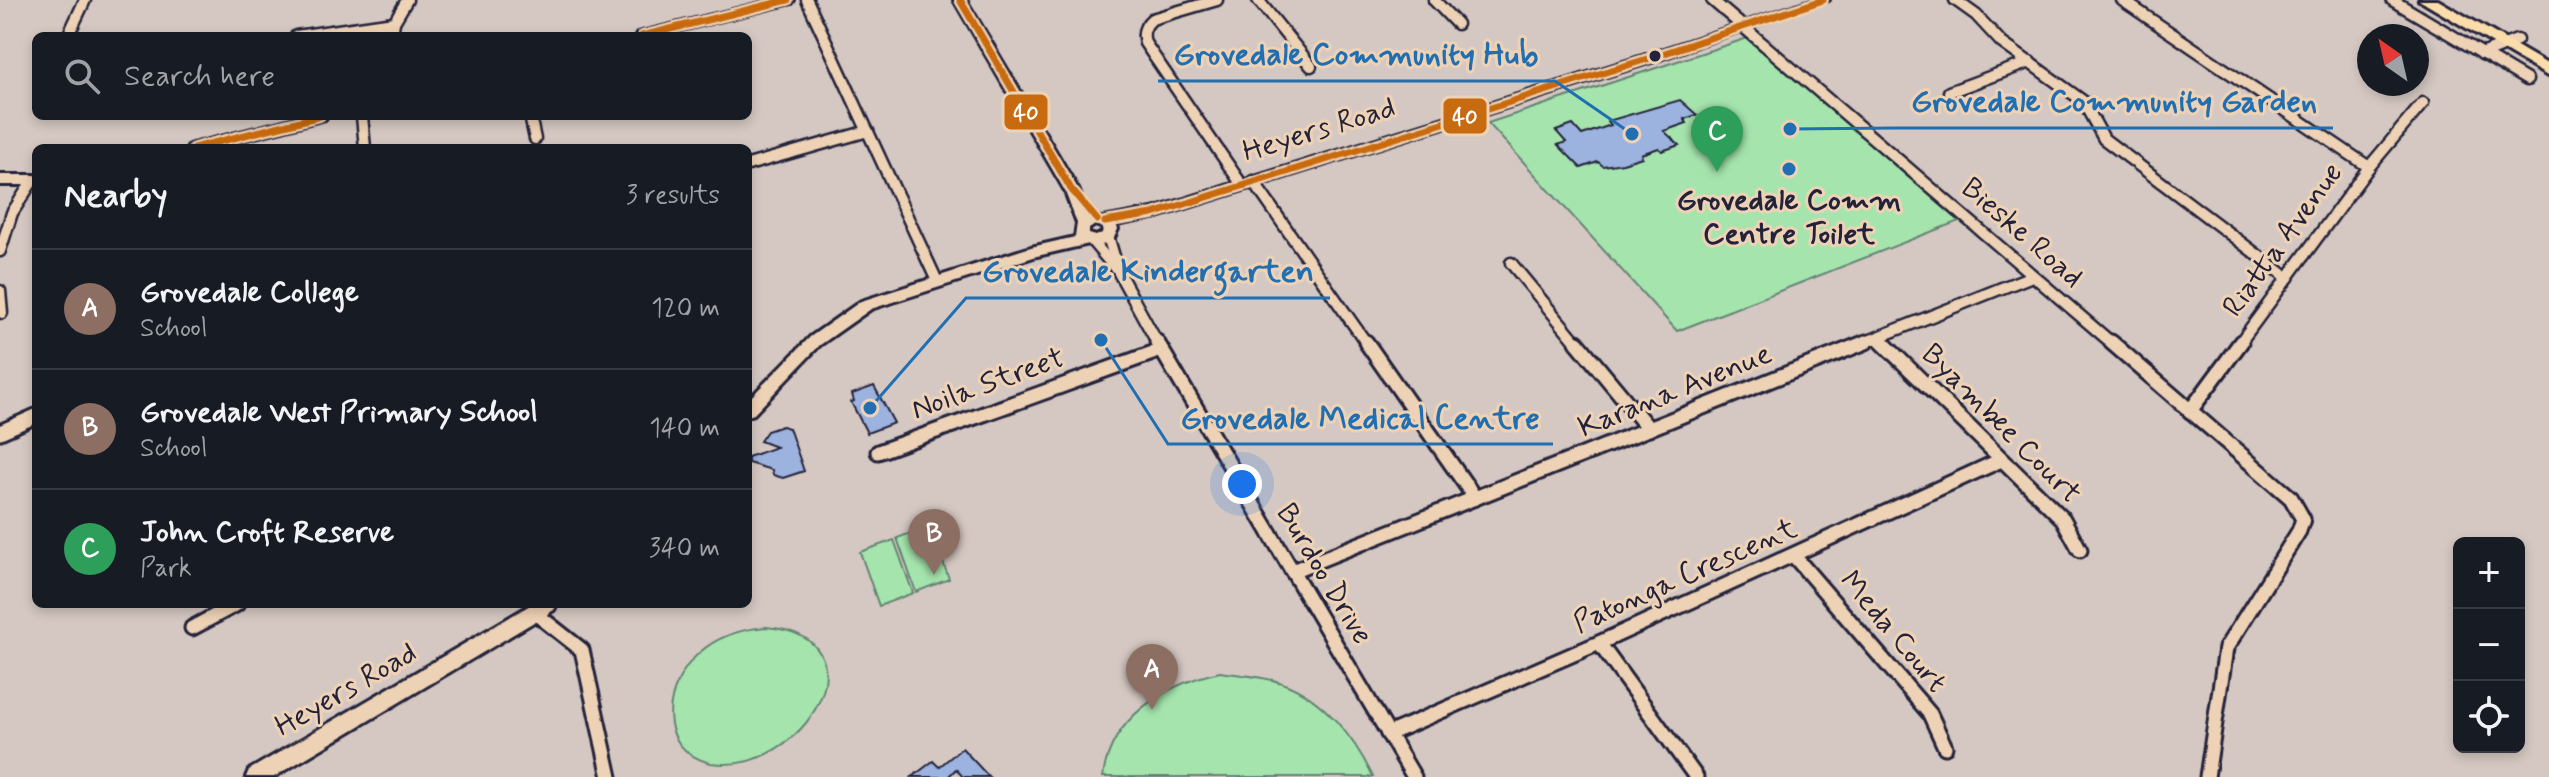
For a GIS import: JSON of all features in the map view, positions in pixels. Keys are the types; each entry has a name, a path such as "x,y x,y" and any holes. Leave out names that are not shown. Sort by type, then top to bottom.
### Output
{"main road":[{"path":"2427,0 2549,59"},
{"path":"2448,0 2549,72"}],"street":[{"path":"70,32 85,0"},
{"path":"393,32 394,22 407,0"},
{"path":"668,32 788,0"},
{"path":"807,0 933,282"},
{"name":"Burdoo Drive","path":"960,0 1096,230 1161,350 1414,777"},
{"path":"1217,0 1152,19 1144,26 1142,34 1475,498"},
{"path":"1258,0 1311,66"},
{"path":"1434,0 1457,24"},
{"name":"Bieske Road","path":"1712,0 2258,468 2297,507 2303,519 2299,531 2226,648 2207,777"},
{"name":"Heyers Road","path":"752,406 846,324 933,282 1521,99 1823,0"},
{"path":"1955,0 1976,15 2002,43 2083,101 2104,139 2288,278"},
{"path":"2122,0 2369,167"},
{"path":"2392,0 2527,80"},
{"path":"324,32 394,22"},
{"path":"2482,54 2511,43"},
{"path":"1949,92 2030,62"},
{"name":"Riatta Avenue","path":"2190,411 2369,167 2423,103"},
{"path":"210,144 304,120"},
{"path":"362,120 365,144"},
{"path":"531,120 535,139"},
{"path":"752,164 868,131"},
{"path":"0,180 32,180"},
{"path":"0,251 12,213 32,183"},
{"path":"1511,263 1649,429"},
{"name":"Karana Avenue","path":"1292,571 2032,276"},
{"path":"0,291 2,313"},
{"name":"Byambee Court","path":"1879,339 2063,519 2080,550"},
{"name":"Noila Street","path":"878,452 1161,350"},
{"path":"0,432 32,418"},
{"name":"Patonga Crescent","path":"1388,734 1794,556 2001,460"},
{"name":"Meda Court","path":"1794,556 1930,714 1945,747"},
{"path":"192,628 230,608"},
{"path":"541,609 582,650 609,777"},
{"name":"Heyers Road","path":"256,777 541,609"},
{"path":"1599,643 1696,777"}],"green space":[{"path":"1748,38 1959,221 1677,331 1488,123"},
{"path":"930,526 949,579 916,592 897,538"},
{"path":"894,540 913,593 879,606 860,552"},
{"path":"766,627 802,636 821,654 825,678 818,704 801,729 776,749 745,762 711,763 692,756 672,730 670,714 678,681 699,653 714,642 739,632"},
{"path":"1220,672 1275,681 1311,699 1336,721 1357,748 1373,777 1103,777 1116,737 1144,707 1180,685"}],"building":[{"path":"1680,100 1697,115 1684,119 1687,123 1664,131 1679,145 1662,151 1659,148 1623,163 1603,166 1598,162 1581,168 1558,145 1566,142 1556,131 1573,125 1582,135 1611,125 1608,121"},
{"path":"874,386 894,423 867,433 851,402 854,401 852,394"},
{"path":"782,426 789,428 804,471 783,478 773,475 772,470 752,464 752,456 776,447 760,441 767,431"},
{"path":"962,748 989,777 963,777 956,769 948,777 912,777 933,761 939,767"}],"transit line":[{"name":"40","path":"658,32 788,0"},
{"name":"40","path":"960,0 1071,189 1097,220"},
{"name":"40","path":"1105,222 1153,214 1647,59 1823,0"},
{"name":"40","path":"210,144 304,120"}],"place":[{"name":"Grovedale Community Garden","path":"1790,129"},
{"name":"Grovedale Community Hub","path":"1632,134"},
{"name":"Grovedale Comm Centre Toilet","path":"1789,169"},
{"name":"John Croft Reserve","path":"1717,172"},
{"name":"Grovedale Medical Centre","path":"1101,340"},
{"name":"Grovedale Kindergarten","path":"870,408"},
{"name":"Grovedale West Primary School","path":"934,575"},
{"name":"Grovedale College","path":"1152,710"}]}
